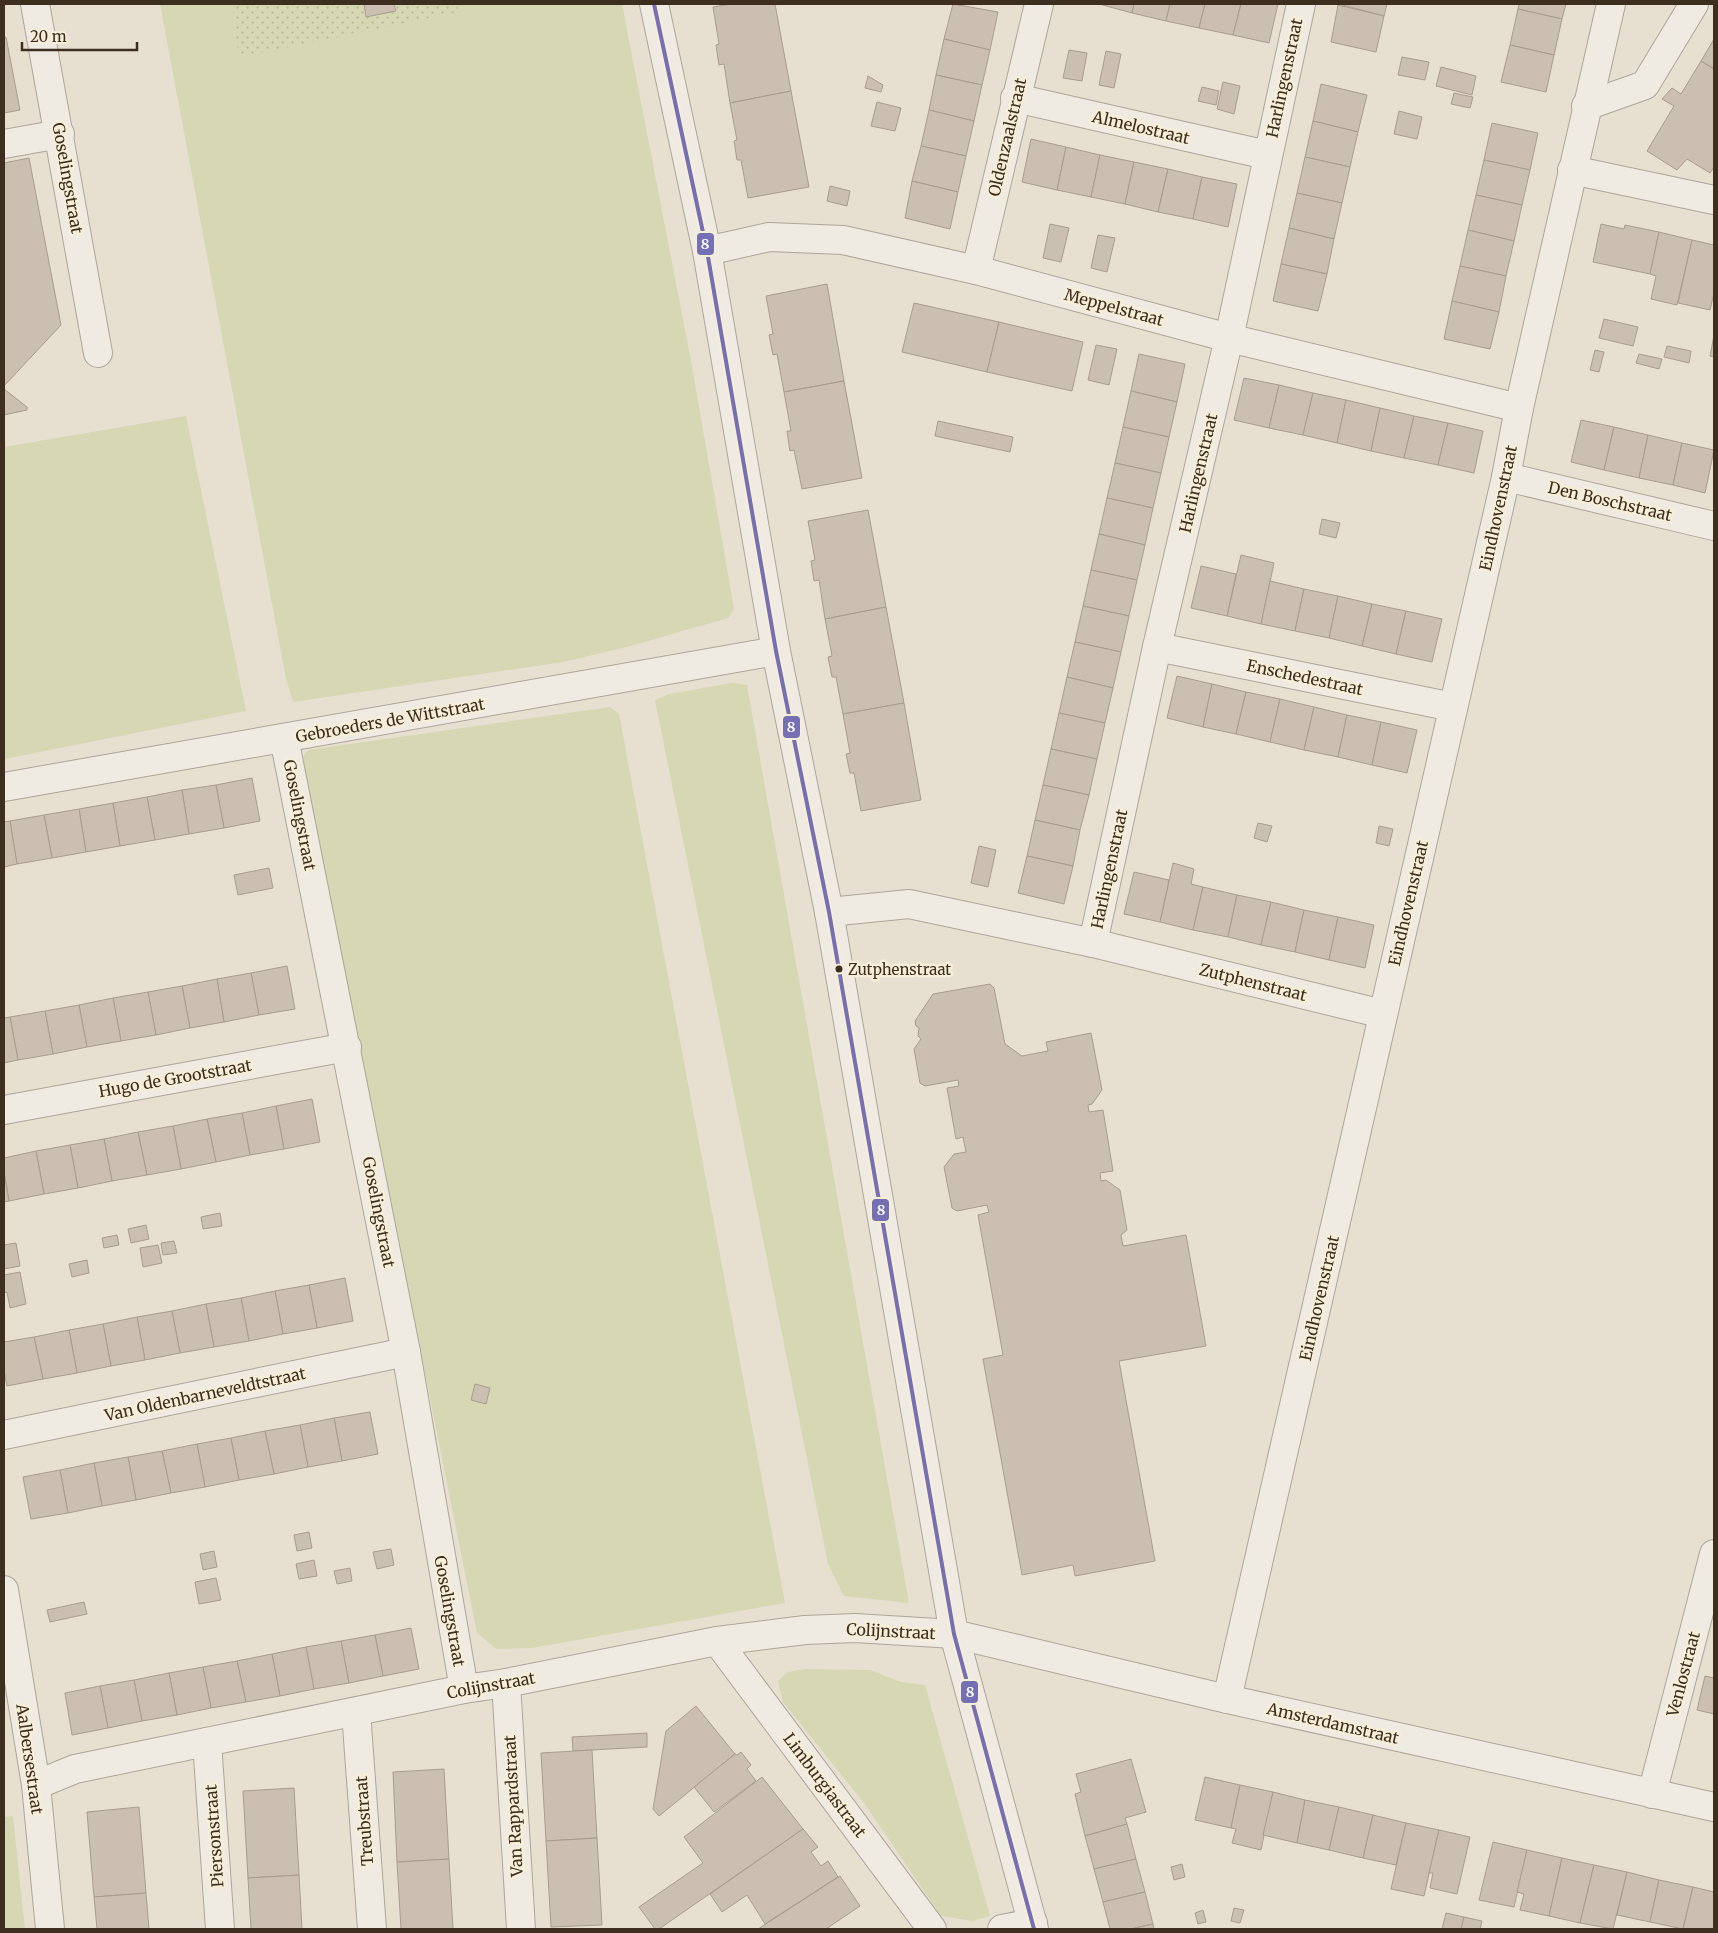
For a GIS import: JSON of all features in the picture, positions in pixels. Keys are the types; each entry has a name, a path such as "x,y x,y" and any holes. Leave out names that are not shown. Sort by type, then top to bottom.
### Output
{"street":[{"name":"Goselingstraat","path":"35,4 60,134 98,353"},
{"path":"654,4 707,251 776,651 829,912 954,1634 1033,1926 1002,1929"},
{"name":"Oldenzaalstraat","path":"976,270 1015,98 1039,4"},
{"name":"Harlingenstraat","path":"1094,943 1157,647 1229,338 1301,4"},
{"name":"Eindhovenstraat","path":"1227,1699 1506,477 1519,408 1586,106 1611,4"},
{"path":"1586,106 1645,85 1694,4"},
{"name":"Almelostraat","path":"1015,98 1267,155"},
{"path":"4,144 60,134"},
{"path":"1572,170 1714,200"},
{"name":"Meppelstraat","path":"707,251 769,237 843,240 976,270 1229,338 1519,408"},
{"name":"Den Boschstraat","path":"1506,477 1714,526"},
{"name":"Enschedestraat","path":"1157,647 1453,708"},
{"name":"Gebroeders de Wittstraat","path":"4,787 776,651"},
{"name":"Goselingstraat","path":"284,738 347,1047 406,1352 464,1689"},
{"name":"Zutphenstraat","path":"829,912 909,904 1094,943 1383,1014"},
{"name":"Hugo de Grootstraat","path":"4,1110 347,1047"},
{"name":"Van Oldenbarneveldtstraat","path":"4,1435 406,1352"},
{"name":"Venlostraat","path":"1652,1794 1714,1554"},
{"name":"Aalbersestraat","path":"4,1590 36,1785 50,1929"},
{"name":"Colijnstraat","path":"36,1785 75,1769 464,1689 506,1683 717,1641 805,1630 855,1628 954,1634"},
{"name":"Amsterdamstraat","path":"954,1634 1227,1699 1714,1807"},
{"name":"Limburgiastraat","path":"717,1641 932,1929"},
{"name":"Van Rappardstraat","path":"506,1683 520,1929"},
{"name":"Treubstraat","path":"356,1712 372,1929"},
{"name":"Piersonstraat","path":"208,1742 220,1929"}],"green space":[{"path":"160,4 622,4 692,366 734,609 728,618 627,647 563,662 293,702 286,679"},
{"path":"232,4 457,4 459,12 239,57"},
{"path":"186,416 246,711 4,759 4,447"},
{"path":"732,683 747,685 909,1603 844,1596 828,1564 655,700 669,694"},
{"path":"610,707 619,714 785,1603 532,1648 496,1649 477,1633 302,758 308,750"},
{"path":"805,1669 870,1670 901,1682 925,1685 990,1916 973,1921 941,1916 864,1803 783,1702 778,1681 788,1672"},
{"path":"13,1816 25,1929 4,1929 4,1817"}],"building":[{"path":"364,4 394,4 396,11 366,17"},
{"path":"731,4 775,4 791,91 730,103 724,64 719,65 716,45 719,44 713,7"},
{"path":"953,4 998,12 990,50 944,39"},
{"path":"1099,4 1134,4 1132,13"},
{"path":"1134,4 1170,4 1166,21 1132,13"},
{"path":"1170,4 1205,4 1199,28 1166,21"},
{"path":"1205,4 1241,4 1233,35 1199,28"},
{"path":"1241,4 1278,4 1269,43 1233,35"},
{"path":"1339,4 1387,4 1384,16"},
{"path":"1519,4 1566,4 1562,19 1518,9"},
{"path":"1338,5 1384,16 1376,52 1331,42"},
{"path":"1518,9 1562,19 1554,55 1510,45"},
{"path":"4,37 6,37 20,110 4,113"},
{"path":"944,39 990,50 982,85 936,75"},
{"path":"1714,39 1714,69 1701,61"},
{"path":"1510,45 1554,55 1546,92 1501,82"},
{"path":"1069,50 1087,53 1082,81 1063,78"},
{"path":"1106,51 1121,54 1114,88 1099,85"},
{"path":"1402,57 1429,62 1425,80 1398,75"},
{"path":"1701,61 1714,69 1714,167 1710,173 1687,159 1677,170 1647,151 1674,106 1662,99 1672,88 1681,94"},
{"path":"1441,67 1476,76 1472,95 1436,86"},
{"path":"936,75 982,85 974,121 929,110"},
{"path":"868,76 883,85 881,92 865,88"},
{"path":"1223,82 1240,86 1234,114 1217,109"},
{"path":"1321,84 1367,95 1358,132 1313,121"},
{"path":"1202,87 1219,91 1216,105 1198,101"},
{"path":"791,91 809,187 748,198 741,160 737,160 734,141 737,140 730,103"},
{"path":"1454,93 1473,97 1470,108 1451,104"},
{"path":"877,102 901,108 895,131 871,126"},
{"path":"929,110 974,121 966,156 921,146"},
{"path":"1399,111 1422,117 1417,139 1394,134"},
{"path":"1313,121 1358,132 1350,167 1305,157"},
{"path":"1492,123 1538,133 1530,170 1484,160"},
{"path":"1031,139 1066,147 1057,190 1022,182"},
{"path":"921,146 966,156 958,192 912,181"},
{"path":"1066,147 1100,155 1091,197 1057,190"},
{"path":"1100,155 1134,162 1125,204 1091,197"},
{"path":"1305,157 1350,167 1342,203 1297,193"},
{"path":"29,158 61,325 4,386 4,163"},
{"path":"1484,160 1530,170 1522,205 1476,195"},
{"path":"1134,162 1168,169 1158,212 1125,204"},
{"path":"1168,169 1202,177 1193,219 1158,212"},
{"path":"1202,177 1237,184 1228,227 1193,219"},
{"path":"912,181 958,192 950,229 905,218"},
{"path":"830,186 850,191 847,206 827,201"},
{"path":"1297,193 1342,203 1334,239 1289,228"},
{"path":"1476,195 1522,205 1514,241 1468,230"},
{"path":"1050,224 1069,228 1061,262 1043,258"},
{"path":"1601,224 1624,229 1625,225 1659,232 1650,274 1593,262"},
{"path":"1289,228 1334,239 1327,274 1281,264"},
{"path":"1468,230 1514,241 1506,276 1460,266"},
{"path":"1659,232 1692,240 1677,305 1651,299 1656,276 1650,274"},
{"path":"1098,235 1115,238 1107,272 1091,268"},
{"path":"1692,240 1714,245 1714,293 1710,310 1678,303"},
{"path":"1281,264 1327,274 1318,311 1273,301"},
{"path":"1460,266 1506,276 1499,312 1452,301"},
{"path":"827,284 844,381 784,392 777,354 773,355 769,335 773,334 766,296"},
{"path":"1452,301 1499,312 1490,349 1444,339"},
{"path":"914,303 999,322 987,372 902,352"},
{"path":"1604,319 1638,327 1633,346 1599,338"},
{"path":"999,322 1083,342 1072,391 987,372"},
{"path":"1714,335 1714,357 1710,356"},
{"path":"1096,345 1117,349 1109,385 1088,380"},
{"path":"1667,346 1691,351 1689,363 1664,357"},
{"path":"1595,350 1604,352 1599,372 1590,370"},
{"path":"1139,354 1185,364 1177,402 1131,391"},
{"path":"1639,354 1662,359 1659,369 1636,363"},
{"path":"1244,378 1279,385 1269,428 1234,420"},
{"path":"844,381 862,478 802,489 794,450 790,451 787,431 791,431 784,392"},
{"path":"1279,385 1313,393 1303,435 1269,428"},
{"path":"4,389 27,407 27,410 4,415"},
{"path":"1131,391 1177,402 1169,437 1123,427"},
{"path":"1313,393 1346,400 1337,443 1303,435"},
{"path":"1346,400 1380,408 1371,451 1337,443"},
{"path":"1380,408 1414,416 1404,458 1371,451"},
{"path":"1414,416 1448,423 1438,465 1404,458"},
{"path":"1581,420 1614,427 1604,470 1571,462"},
{"path":"938,421 1013,437 1010,452 935,436"},
{"path":"1448,423 1483,431 1474,473 1438,465"},
{"path":"1123,427 1169,437 1161,473 1115,463"},
{"path":"1614,427 1648,435 1639,478 1604,470"},
{"path":"1648,435 1682,443 1673,485 1639,478"},
{"path":"1682,443 1714,450 1705,493 1673,485"},
{"path":"1115,463 1161,473 1153,508 1107,498"},
{"path":"1107,498 1153,508 1145,545 1099,534"},
{"path":"868,510 886,607 825,619 819,580 814,581 811,561 815,560 808,521"},
{"path":"1322,519 1340,523 1336,538 1319,534"},
{"path":"1099,534 1145,545 1137,580 1091,570"},
{"path":"1241,555 1274,563 1261,624 1227,616"},
{"path":"1201,566 1236,574 1227,616 1191,608"},
{"path":"1091,570 1137,580 1129,616 1083,606"},
{"path":"1270,581 1304,589 1295,631 1261,624"},
{"path":"1304,589 1338,596 1329,638 1295,631"},
{"path":"1338,596 1372,604 1362,646 1329,638"},
{"path":"1372,604 1406,611 1396,654 1362,646"},
{"path":"1083,606 1129,616 1121,652 1075,642"},
{"path":"886,607 904,703 843,714 836,677 832,677 828,657 832,656 825,619"},
{"path":"1406,611 1442,619 1432,662 1396,654"},
{"path":"1075,642 1121,652 1113,688 1067,677"},
{"path":"1177,676 1212,684 1203,727 1167,718"},
{"path":"1067,677 1113,688 1105,723 1059,713"},
{"path":"1212,684 1246,692 1236,734 1203,727"},
{"path":"1246,692 1280,699 1270,742 1236,734"},
{"path":"1280,699 1314,707 1304,750 1270,742"},
{"path":"904,703 921,800 861,811 854,773 850,773 846,754 850,753 843,714"},
{"path":"1314,707 1347,715 1338,757 1304,750"},
{"path":"1059,713 1105,723 1097,759 1051,749"},
{"path":"1347,715 1381,722 1372,765 1338,757"},
{"path":"1381,722 1417,730 1407,773 1372,765"},
{"path":"1051,749 1097,759 1089,795 1043,785"},
{"path":"252,778 260,821 224,828 216,785"},
{"path":"216,785 224,828 189,834 182,790"},
{"path":"1043,785 1089,795 1080,830 1035,820"},
{"path":"182,790 189,834 155,840 147,797"},
{"path":"147,797 155,840 120,846 113,803"},
{"path":"113,803 120,846 86,852 79,809"},
{"path":"79,809 86,852 52,858 44,815"},
{"path":"44,815 52,858 17,864 10,821"},
{"path":"1035,820 1080,830 1073,866 1027,856"},
{"path":"10,821 17,864 4,867 4,822"},
{"path":"1258,823 1272,826 1267,842 1254,838"},
{"path":"1379,826 1393,829 1389,846 1376,843"},
{"path":"979,846 996,850 988,887 971,883"},
{"path":"1027,856 1073,866 1064,904 1018,893"},
{"path":"1173,863 1194,869 1191,884 1203,887 1193,930 1160,922"},
{"path":"269,868 273,888 238,895 234,875"},
{"path":"1134,872 1169,880 1160,922 1124,914"},
{"path":"1203,887 1237,895 1228,937 1193,930"},
{"path":"1237,895 1271,902 1261,945 1228,937"},
{"path":"1271,902 1304,910 1295,952 1261,945"},
{"path":"1304,910 1338,917 1329,960 1295,952"},
{"path":"1338,917 1374,925 1365,968 1329,960"},
{"path":"287,966 295,1009 259,1015 251,973"},
{"path":"251,973 259,1015 224,1022 217,979"},
{"path":"217,979 224,1022 190,1028 182,986"},
{"path":"990,984 994,988 1005,1044 1022,1056 1048,1051 1046,1042 1091,1033 1102,1090 1092,1104 1088,1105 1089,1112 1103,1110 1113,1171 1100,1173 1101,1181 1106,1180 1120,1190 1127,1230 1121,1235 1123,1246 1186,1235 1206,1346 1119,1361 1155,1561 1075,1576 1073,1565 1022,1575 983,1359 1003,1355 978,1215 989,1212 987,1205 957,1211 952,1208 944,1167 954,1154 966,1152 963,1137 956,1139 947,1088 959,1086 958,1080 925,1086 920,1083 914,1049 921,1039 918,1036 919,1028 916,1026 915,1021 933,994"},
{"path":"182,986 190,1028 156,1035 148,992"},
{"path":"148,992 156,1035 121,1041 113,998"},
{"path":"113,998 121,1041 87,1047 79,1005"},
{"path":"79,1005 87,1047 53,1054 45,1011"},
{"path":"45,1011 53,1054 18,1060 10,1017"},
{"path":"10,1017 18,1060 4,1063 4,1018"},
{"path":"312,1099 320,1142 284,1149 276,1106"},
{"path":"276,1106 284,1149 250,1155 242,1113"},
{"path":"242,1113 250,1155 216,1162 207,1119"},
{"path":"207,1119 216,1162 181,1169 173,1126"},
{"path":"173,1126 181,1169 147,1175 138,1132"},
{"path":"138,1132 147,1175 112,1181 104,1139"},
{"path":"104,1139 112,1181 78,1188 70,1145"},
{"path":"70,1145 78,1188 44,1194 36,1151"},
{"path":"36,1151 44,1194 9,1201 4,1172 4,1158"},
{"path":"4,1172 9,1201 4,1202"},
{"path":"220,1213 222,1226 203,1229 201,1217"},
{"path":"146,1225 149,1239 131,1243 128,1229"},
{"path":"117,1235 119,1245 104,1248 102,1238"},
{"path":"174,1241 177,1253 163,1255 161,1243"},
{"path":"16,1243 20,1266 4,1269 4,1245"},
{"path":"158,1245 162,1263 143,1267 140,1248"},
{"path":"87,1260 89,1273 72,1277 69,1264"},
{"path":"20,1272 26,1304 10,1308 7,1292 4,1293 4,1275"},
{"path":"345,1278 353,1321 317,1328 309,1285"},
{"path":"309,1285 317,1328 283,1334 275,1291"},
{"path":"275,1291 283,1334 249,1341 241,1298"},
{"path":"241,1298 249,1341 214,1347 206,1304"},
{"path":"206,1304 214,1347 180,1353 172,1311"},
{"path":"172,1311 180,1353 145,1360 137,1317"},
{"path":"137,1317 145,1360 111,1366 103,1324"},
{"path":"103,1324 111,1366 77,1373 69,1330"},
{"path":"69,1330 77,1373 43,1379 34,1337"},
{"path":"34,1337 43,1379 7,1386 4,1371 4,1342"},
{"path":"475,1384 490,1388 486,1404 471,1400"},
{"path":"370,1412 378,1454 342,1461 334,1418"},
{"path":"334,1418 342,1461 308,1467 300,1425"},
{"path":"300,1425 308,1467 274,1474 265,1431"},
{"path":"265,1431 274,1474 239,1480 231,1438"},
{"path":"231,1438 239,1480 205,1487 197,1444"},
{"path":"197,1444 205,1487 171,1493 162,1451"},
{"path":"162,1451 171,1493 136,1500 128,1457"},
{"path":"128,1457 136,1500 102,1506 94,1463"},
{"path":"94,1463 102,1506 68,1513 60,1470"},
{"path":"60,1470 68,1513 31,1519 23,1477"},
{"path":"309,1532 312,1548 297,1551 294,1535"},
{"path":"391,1549 394,1565 377,1569 373,1552"},
{"path":"214,1551 217,1567 203,1570 200,1554"},
{"path":"314,1560 317,1576 299,1579 296,1564"},
{"path":"350,1568 352,1581 337,1584 334,1571"},
{"path":"216,1578 221,1600 199,1604 195,1582"},
{"path":"84,1602 87,1614 50,1622 47,1610"},
{"path":"411,1628 419,1669 383,1676 375,1635"},
{"path":"375,1635 383,1676 349,1683 341,1641"},
{"path":"341,1641 349,1683 314,1689 306,1647"},
{"path":"306,1647 314,1689 280,1696 272,1654"},
{"path":"272,1654 280,1696 246,1702 237,1661"},
{"path":"237,1661 246,1702 211,1708 203,1667"},
{"path":"203,1667 211,1708 177,1715 169,1673"},
{"path":"169,1673 177,1715 142,1721 134,1680"},
{"path":"1705,1676 1714,1678 1714,1714 1697,1710"},
{"path":"134,1680 142,1721 108,1728 100,1686"},
{"path":"100,1686 108,1728 72,1735 65,1693"},
{"path":"696,1706 735,1754 659,1816 653,1809 666,1731"},
{"path":"647,1733 647,1747 573,1751 572,1737"},
{"path":"592,1750 597,1838 546,1841 541,1753"},
{"path":"741,1752 751,1765 747,1769 756,1781 714,1812 694,1787 735,1754 737,1755"},
{"path":"1131,1759 1146,1812 1125,1818 1127,1824 1085,1836 1075,1794 1081,1792 1076,1774"},
{"path":"444,1769 449,1859 397,1862 393,1772"},
{"path":"762,1777 803,1829 659,1929 655,1929 639,1907 703,1863 684,1837"},
{"path":"1205,1777 1240,1785 1231,1828 1195,1820"},
{"path":"1240,1785 1273,1792 1261,1850 1232,1843 1236,1829 1231,1828"},
{"path":"294,1788 299,1875 248,1878 243,1791"},
{"path":"1273,1792 1305,1800 1297,1843 1263,1835"},
{"path":"1305,1800 1339,1807 1329,1850 1297,1843"},
{"path":"139,1807 146,1893 94,1897 87,1812"},
{"path":"1339,1807 1373,1815 1363,1858 1329,1850"},
{"path":"1373,1815 1406,1823 1396,1865 1363,1858"},
{"path":"1406,1823 1439,1830 1424,1896 1391,1889"},
{"path":"1127,1824 1136,1859 1094,1869 1085,1836"},
{"path":"803,1829 818,1847 811,1852 821,1866 828,1861 838,1877 765,1924 747,1895 722,1912 710,1894"},
{"path":"1439,1830 1470,1837 1457,1894 1430,1888 1433,1873 1429,1873"},
{"path":"597,1838 602,1925 551,1927 546,1841"},
{"path":"1493,1842 1527,1850 1514,1907 1479,1900"},
{"path":"1527,1850 1562,1858 1549,1916 1520,1910 1524,1894 1517,1892"},
{"path":"1562,1858 1594,1865 1580,1923 1549,1916"},
{"path":"449,1859 453,1929 401,1929 397,1862"},
{"path":"1136,1859 1145,1892 1103,1902 1094,1869"},
{"path":"1182,1864 1185,1877 1174,1880 1171,1867"},
{"path":"1594,1865 1627,1872 1613,1929 1580,1923"},
{"path":"1627,1872 1659,1880 1650,1922 1617,1915"},
{"path":"299,1875 302,1929 251,1929 248,1878"},
{"path":"840,1876 860,1906 826,1929 758,1929"},
{"path":"1659,1880 1693,1887 1683,1929 1650,1922"},
{"path":"1693,1887 1714,1892 1714,1929 1683,1929"},
{"path":"1145,1892 1153,1924 1131,1929 1110,1929 1103,1902"},
{"path":"146,1893 149,1929 97,1929 94,1897"},
{"path":"1234,1908 1244,1910 1240,1923 1231,1921"},
{"path":"1203,1910 1206,1922 1198,1924 1195,1913"},
{"path":"1446,1913 1464,1917 1461,1929 1442,1929"},
{"path":"1464,1917 1482,1921 1480,1929 1461,1929"},
{"path":"1153,1924 1154,1929 1131,1929"}],"transit line":[{"name":"8","path":"654,4 707,251 776,651 829,912 954,1634 1034,1929"}],"place":[{"name":"Zutphenstraat","path":"839,969"}]}
